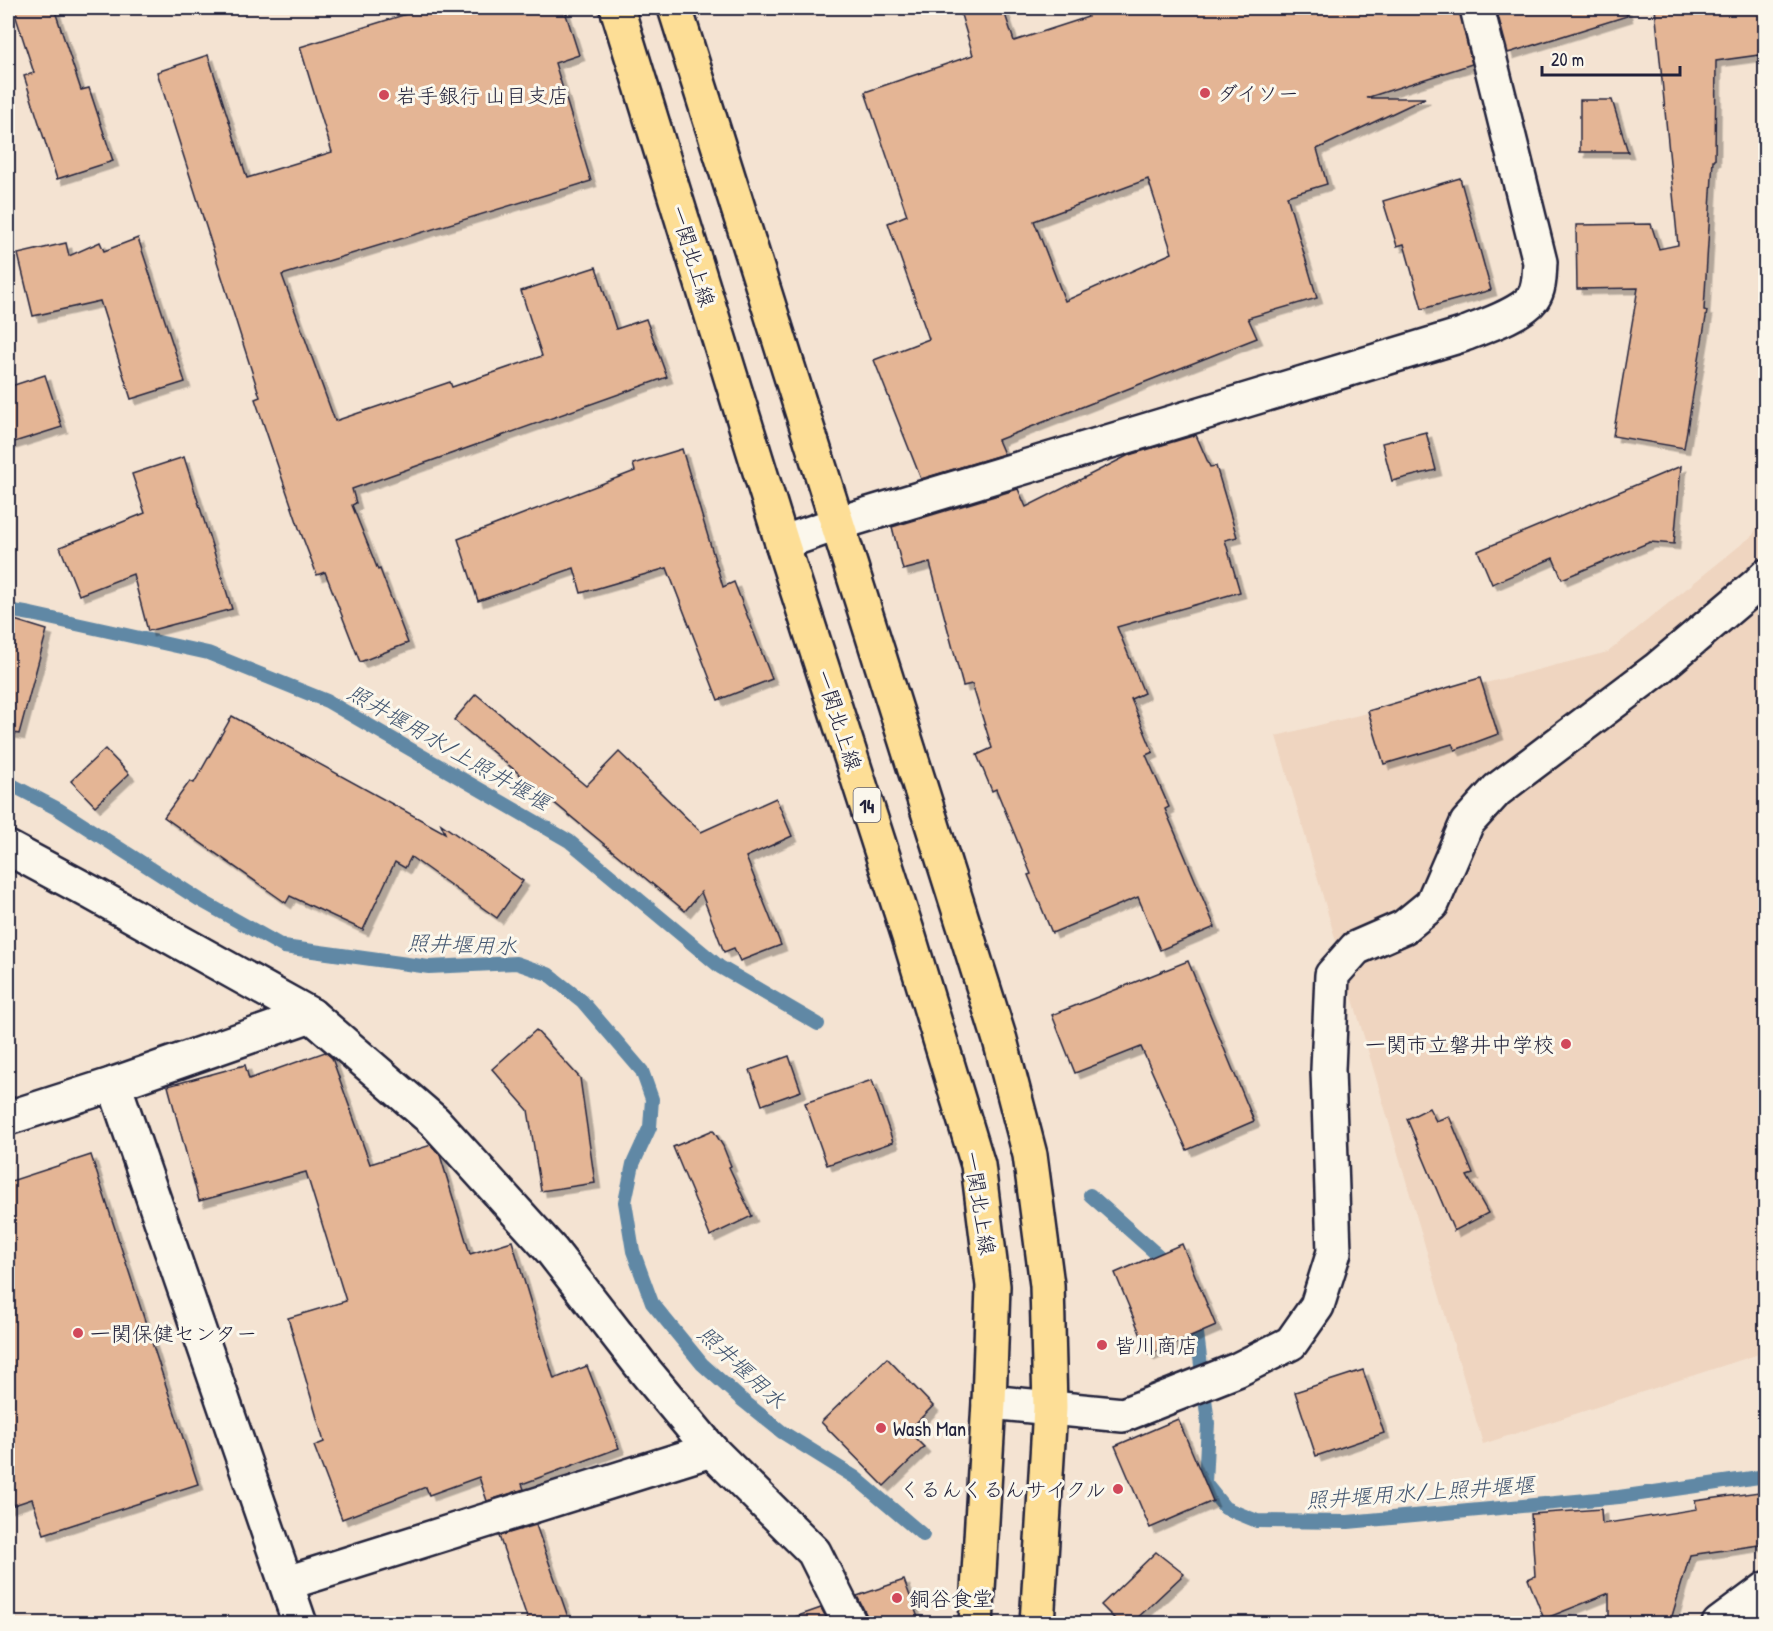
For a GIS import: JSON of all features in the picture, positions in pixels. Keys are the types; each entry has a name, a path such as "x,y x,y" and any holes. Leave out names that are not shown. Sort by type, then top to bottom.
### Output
{"main road":[{"name":"一関北上線","path":"617,8 782,543 909,937 978,1165 993,1286 989,1402 976,1623"},
{"path":"675,8 1000,1040 1030,1155 1047,1285 1050,1408 1037,1623"}],"street":[{"path":"782,543 836,524 1462,335 1518,310 1533,298 1539,281 1540,262 1477,8"},
{"path":"989,1402 1124,1414 1237,1370 1291,1343 1317,1306 1334,1252 1328,1070 1332,975 1356,948 1404,927 1432,904 1467,824 1497,790 1656,670 1766,576"},
{"path":"8,848 311,1015 435,1122 552,1251 646,1372 711,1450 814,1552 850,1623"},
{"path":"8,1118 114,1084 311,1015"},
{"path":"114,1084 300,1623"},
{"path":"287,1583 711,1450"},
{"path":"1719,1623 1766,1588"}],"shaded area":[{"name":"一関市立磐井中学校","path":"1765,510 1765,1352 1483,1444 1276,736 1608,652 1753,535"}],"building":[{"path":"13,8 54,8 81,90 89,88 113,161 57,179 24,76 34,73"},
{"path":"426,8 564,8 579,55 555,63 591,181 282,275 335,421 450,382 452,387 542,356 521,291 596,267 616,329 646,319 667,377 352,489 356,503 352,505 378,570 380,569 408,643 360,662 325,572 317,575 299,528 255,399 260,397 157,72 208,55 247,178 332,152 300,47"},
{"path":"959,8 1003,8 1014,41 1088,17 1085,8 1459,8 1472,64 1366,98 1425,98 1317,149 1327,184 1287,196 1317,298 1248,318 1257,338 998,440 1004,454 921,479 874,360 929,339 888,223 907,215 865,92 973,55","holes":["1148,179 1172,253 1065,301 1034,221"]},
{"path":"1496,8 1625,8 1627,16 1508,53"},
{"path":"1655,8 1766,8 1766,54 1716,61 1715,160 1713,160 1704,310 1707,311 1684,448 1613,436 1638,288 1577,289 1576,225 1651,224 1659,249 1678,245"},
{"path":"1580,100 1612,100 1628,152 1580,152"},
{"path":"1460,178 1491,290 1422,309 1404,244 1397,246 1383,201"},
{"path":"138,238 185,382 131,399 100,301 33,316 18,254 66,243 69,256 100,242 104,251"},
{"path":"45,375 62,427 8,444 8,387"},
{"path":"1426,432 1436,470 1392,481 1382,443"},
{"path":"1196,435 1210,467 1216,466 1237,537 1225,540 1240,592 1117,627 1144,693 1131,699 1153,752 1146,755 1169,807 1165,809 1215,927 1160,950 1138,897 1052,933 1028,875 1031,874 996,789 992,791 977,755 992,748 972,684 963,686 930,563 903,570 892,527 1018,489 1026,507 1129,455"},
{"path":"682,449 723,587 734,582 772,679 718,700 667,568 581,593 574,568 478,601 458,539 635,471 633,464"},
{"path":"184,457 232,609 148,631 133,574 79,595 60,547 145,513 132,474"},
{"path":"1681,466 1674,544 1650,542 1562,579 1553,558 1492,584 1478,551"},
{"path":"8,618 47,630 19,734 8,732"},
{"path":"1480,678 1498,734 1455,750 1452,744 1384,764 1368,711"},
{"path":"476,694 586,786 619,752 701,832 776,798 792,836 746,857 781,945 740,961 734,948 724,952 701,892 685,911 454,720"},
{"path":"232,716 445,833 441,824 523,881 497,918 411,857 405,868 395,862 363,930 290,896 286,903 164,817 190,781 194,783"},
{"path":"105,749 129,774 95,806 71,781"},
{"path":"1188,961 1254,1121 1187,1150 1141,1047 1075,1073 1052,1015"},
{"path":"536,1030 580,1078 595,1183 541,1191 528,1110 492,1069"},
{"path":"325,1052 332,1058 370,1164 431,1145 440,1155 470,1254 512,1241 554,1379 587,1366 619,1448 522,1484 524,1489 487,1501 479,1477 429,1495 426,1487 342,1519 314,1446 324,1442 288,1318 346,1301 306,1172 199,1201 168,1086 245,1065 249,1079"},
{"path":"789,1056 801,1091 762,1105 750,1070"},
{"path":"872,1080 893,1142 827,1165 805,1103"},
{"path":"1429,1108 1436,1121 1449,1116 1473,1174 1467,1176 1488,1213 1454,1231 1407,1119"},
{"path":"713,1130 723,1146 731,1166 729,1167 752,1216 710,1236 673,1147"},
{"name":"一関保健センター","path":"91,1155 198,1484 44,1534 32,1499 8,1507 8,1182"},
{"path":"1182,1244 1216,1326 1149,1355 1115,1273"},
{"path":"887,1358 933,1406 908,1431 924,1447 884,1486 821,1422"},
{"path":"1363,1370 1384,1433 1316,1456 1295,1392"},
{"path":"1178,1419 1213,1501 1150,1528 1115,1446"},
{"path":"1766,1491 1766,1544 1690,1555 1670,1623 1609,1623 1609,1593 1544,1619 1528,1579 1535,1576 1531,1514 1601,1509 1602,1524 1697,1509 1695,1501"},
{"path":"536,1525 570,1623 529,1623 499,1536"},
{"path":"1156,1552 1184,1574 1132,1623 1119,1623 1101,1605"},
{"path":"904,1580 920,1623 868,1623 857,1596"},
{"path":"821,1608 829,1623 796,1623 795,1617"}],"waterway":[{"name":"照井堰用水/上照井堰堰","path":"8,610 208,653 327,701 569,841 720,967 818,1024"},
{"name":"照井堰用水","path":"8,783 58,809 200,900 284,947 429,967 516,963 548,974 582,1001 642,1071 652,1099 650,1127 633,1164 625,1202 633,1251 652,1303 702,1364 741,1399 782,1432 856,1478 923,1535"},
{"name":"照井堰用水/上照井堰堰","path":"1090,1195 1170,1268"},
{"name":"照井堰用水/上照井堰堰","path":"1192,1319 1197,1333 1208,1423 1205,1483 1225,1508 1257,1521 1348,1522 1619,1497 1766,1476"}],"place":[{"name":"ダイソー","path":"1205,93"},
{"name":"岩手銀行 山目支店","path":"384,95"},
{"name":"一関市立磐井中学校","path":"1566,1044"},
{"name":"一関保健センター","path":"78,1333"},
{"name":"皆川商店","path":"1102,1345"},
{"name":"Wash Man","path":"881,1428"},
{"name":"くるんくるんサイクル","path":"1118,1489"},
{"name":"銅谷食堂","path":"897,1598"}]}
